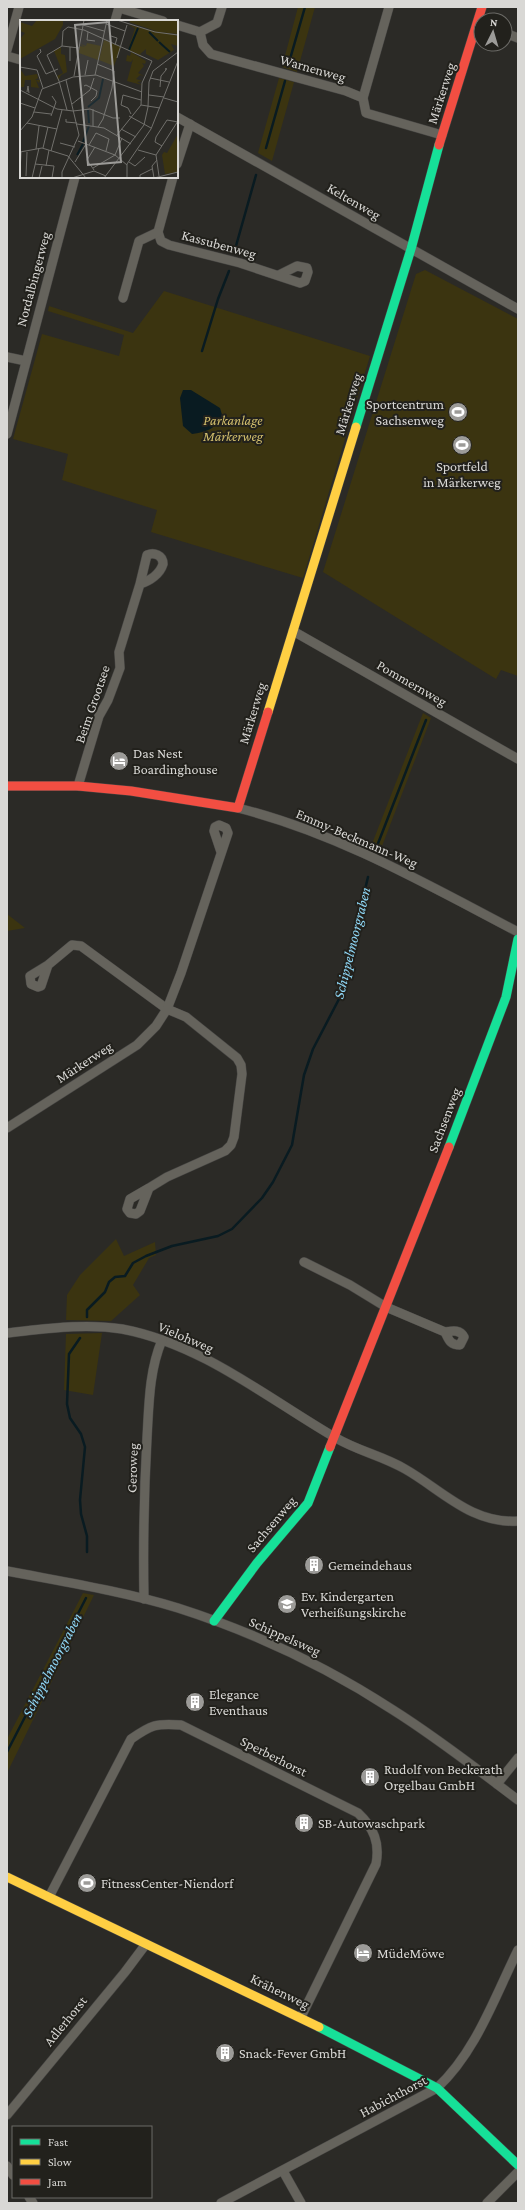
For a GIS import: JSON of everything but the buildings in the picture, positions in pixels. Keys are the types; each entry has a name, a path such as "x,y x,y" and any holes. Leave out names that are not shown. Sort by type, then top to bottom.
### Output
{"street":[{"path":"7,50 19,7"},
{"path":"115,20 119,7 160,20"},
{"path":"178,25 200,32 217,23 222,7"},
{"path":"389,7 363,98 366,113 442,135"},
{"name":"Warnenweg","path":"200,32 203,45 211,54 346,91 363,98"},
{"name":"Märkerweg","path":"238,808 410,249 442,135 473,39"},
{"path":"7,56 20,60"},
{"name":"Keltenweg","path":"178,117 518,309"},
{"path":"178,161 190,124"},
{"name":"Nordalbingerweg","path":"7,434 75,178"},
{"path":"123,298 139,241 158,232 173,178"},
{"name":"Kassubenweg","path":"158,232 161,241 169,245 279,275"},
{"path":"7,357 26,361"},
{"name":"Beim Grootsee","path":"78,786 99,716 108,700 120,668 119,652 140,584"},
{"name":"Pommernweg","path":"293,631 518,759"},
{"name":"Emmy-Beckmann-Weg","path":"7,786 78,786 131,791 238,808 310,831 377,859 518,932"},
{"name":"Märkerweg","path":"7,1128 137,1045 156,1026 167,1009 181,973 221,852"},
{"name":"Sachsenweg","path":"214,1621 257,1563 308,1503 386,1308 506,997 518,939"},
{"path":"48,966 72,945 81,946 167,1009 186,1017 237,1058 241,1066 242,1074 234,1137 230,1145 225,1151 168,1177 149,1188"},
{"path":"304,1262 344,1282 386,1308 445,1332"},
{"name":"Vielohweg","path":"7,1333 68,1327 121,1329 162,1340 204,1358 335,1438"},
{"name":"Geroweg","path":"144,1599 143,1543 150,1393 153,1360 162,1340"},
{"path":"335,1438 392,1461 416,1475 469,1511 491,1518 518,1521"},
{"name":"Schippelsweg","path":"7,1571 144,1599 214,1621 302,1658 358,1688 406,1718 518,1800"},
{"name":"Sperberhorst","path":"49,1897 131,1739 151,1725 160,1723 181,1725 358,1813 368,1822 375,1834 378,1851 376,1864 301,2017"},
{"path":"497,1784 518,1758"},
{"name":"Krähenweg","path":"7,1878 301,2017 438,2088 518,2165"},
{"name":"Adlerhorst","path":"7,2115 125,1972 146,1944"},
{"name":"Habichthorst","path":"221,2203 438,2088 452,2074 464,2057 518,1950"},
{"path":"283,2171 302,2203"},
{"path":"487,2203 518,2172"}],"green space":[{"path":"298,7 315,7 297,72 282,67"},
{"path":"279,78 294,82 272,161 258,153"},
{"name":"Sportcentrum Sachsenweg","path":"425,270 518,319 518,676 501,670 496,679 323,572 416,274"},
{"name":"Parkanlage Märkerweg","path":"164,291 370,356 303,578 151,532 157,510 62,480 68,454 13,439 42,334 119,356 124,335 48,311 49,306 133,333"},
{"path":"423,713 431,718 379,854 370,849"},
{"path":"7,914 25,928 7,931"},
{"path":"116,1239 124,1256 155,1242 156,1255 149,1258 133,1285 140,1295 111,1321 66,1320 67,1295 80,1275"},
{"path":"102,1333 93,1395 64,1390 66,1334"},
{"path":"83,1593 94,1595 7,1773 7,1739"}],"water":[{"path":"183,390 191,390 220,408 223,418 209,429 192,434 183,426 180,398"}],"waterway":[{"path":"288,66 305,7"},
{"path":"266,148 285,81"},
{"path":"234,253 256,175"},
{"path":"202,351 218,299 229,271"},
{"name":"Schippelmoorgraben","path":"377,846 426,720"},
{"name":"Schippelmoorgraben","path":"87,1317 87,1310 105,1292 109,1282 115,1277 125,1276 133,1263 146,1256 172,1246 218,1236 232,1229 262,1198 273,1182 292,1145 304,1075 313,1049 339,999 368,877"},
{"name":"Schippelmoorgraben","path":"80,1338 69,1354 67,1404 70,1418 81,1434 85,1447 80,1500 81,1514 87,1536 87,1552"},
{"name":"Schippelmoorgraben","path":"7,1752 86,1598"}],"traffic: fast":[{"path":"356,427 411,249 439,145"},
{"path":"449,1147 506,997 518,939"},
{"path":"214,1621 257,1563 308,1503 330,1447"},
{"path":"319,2027 437,2088 518,2165"}],"traffic: slow":[{"path":"268,712 356,427"},
{"path":"7,1877 319,2027"}],"traffic: jam":[{"path":"439,145 482,7"},
{"path":"7,786 78,786 131,791 238,808 268,712"},
{"path":"330,1447 449,1147"}],"place":[{"name":"Sportcentrum Sachsenweg","path":"458,412"},
{"name":"Sportfeld in Märkerweg","path":"462,445"},
{"name":"Das Nest Boardinghouse","path":"119,761"},
{"name":"Gemeindehaus","path":"314,1565"},
{"name":"Ev. Kindergarten Verheißungskirche","path":"287,1604"},
{"name":"Elegance Eventhaus","path":"195,1702"},
{"name":"Rudolf von Beckerath Orgelbau GmbH","path":"370,1777"},
{"name":"SB-Autowaschpark","path":"304,1823"},
{"name":"FitnessCenter-Niendorf","path":"87,1883"},
{"name":"MüdeMöwe","path":"363,1953"},
{"name":"Snack-Fever GmbH","path":"225,2053"}]}
